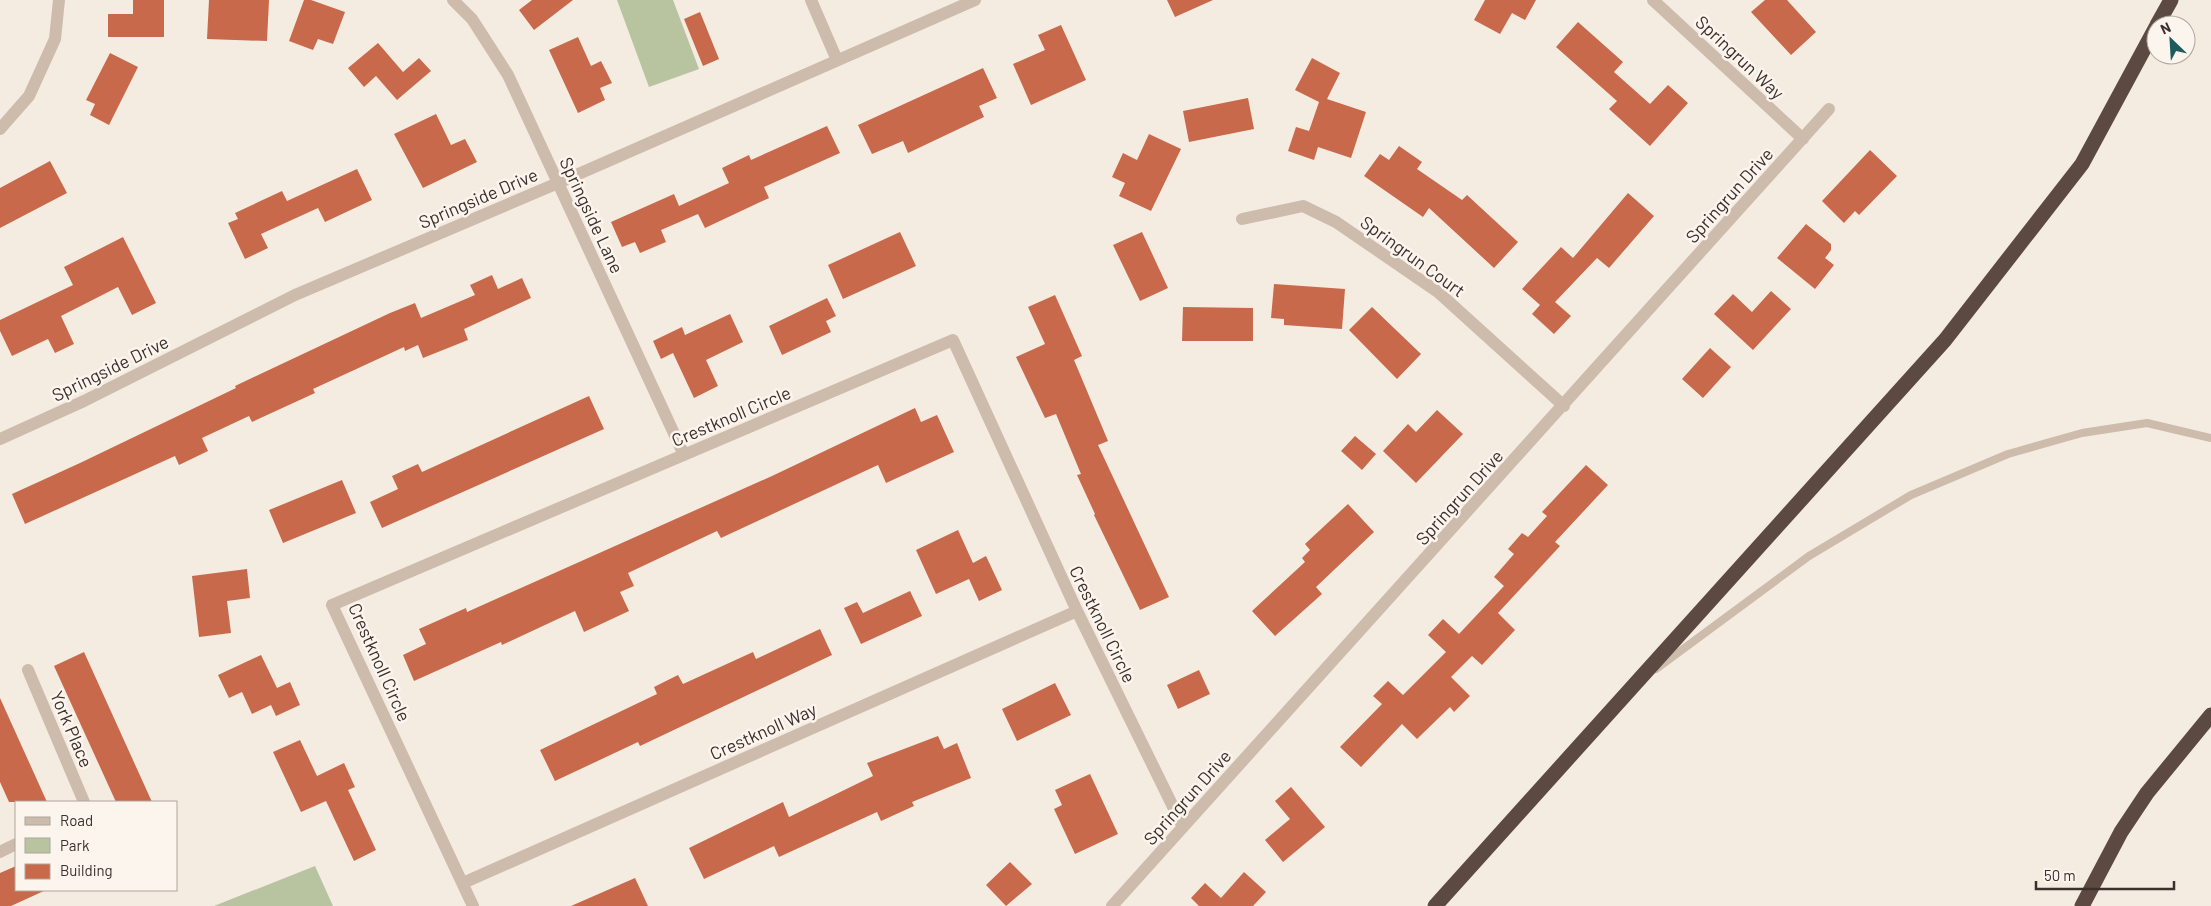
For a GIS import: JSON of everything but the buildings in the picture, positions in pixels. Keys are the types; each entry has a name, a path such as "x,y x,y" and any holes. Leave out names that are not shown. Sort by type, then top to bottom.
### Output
{"highway":[{"path":"2163,15 2171,0"},
{"path":"1435,906 1944,340 2082,164 2146,46"},
{"path":"2082,906 2121,832 2147,793 2211,715"}],"street":[{"path":"0,129 29,96 55,39 59,0"},
{"name":"Springside Lane","path":"453,0 472,19 508,75 684,455"},
{"path":"810,0 837,60"},
{"name":"Springside Drive","path":"0,439 84,401 295,295 558,183 975,0"},
{"name":"Springrun Way","path":"1653,0 1803,139"},
{"name":"Springrun Drive","path":"1112,906 1564,406 1829,109"},
{"name":"Springrun Court","path":"1242,219 1302,206 1336,222 1438,292 1564,406"},
{"name":"Crestknoll Circle","path":"473,906 332,606 953,340 1077,611 1184,827"},
{"name":"Crestknoll Way","path":"463,884 1077,611"},
{"name":"York Place","path":"28,670 84,801"},
{"path":"0,852 15,844"}],"lane":[{"path":"1634,685 1809,556 1910,495 2008,454 2082,433 2147,423 2211,438"}],"green space":[{"path":"617,0 673,0 699,69 649,87"},
{"path":"315,866 333,906 214,906"}]}
